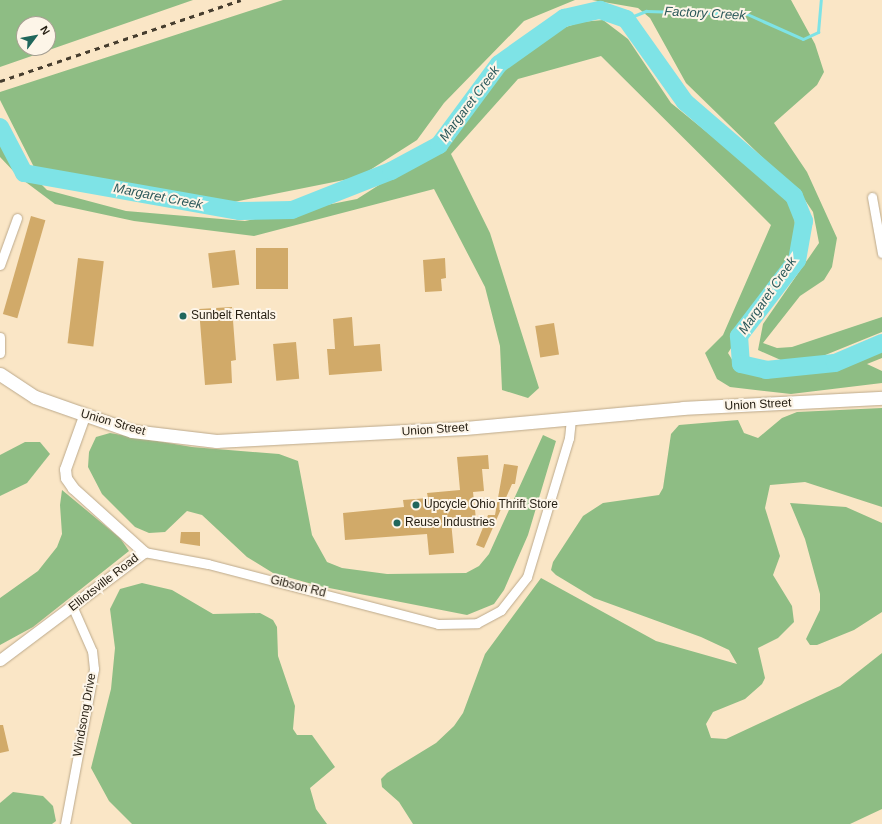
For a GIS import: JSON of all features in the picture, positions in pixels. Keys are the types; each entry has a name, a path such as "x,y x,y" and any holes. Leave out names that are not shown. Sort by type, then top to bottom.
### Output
{"main road":[{"name":"Union Street","path":"0,374 35,397 84,416 132,431 216,441 571,420 684,408 882,398"}],"street":[{"path":"872,197 882,253"},
{"path":"0,265 17,218"},
{"path":"0,337 0,353"},
{"name":"Elliotsville Road","path":"0,660 73,608 144,552 73,488 66,478 65,469 84,416"},
{"name":"Gibson Rd","path":"144,552 188,559 451,626 477,623 494,616 524,582 549,509 571,420"},
{"name":"Windsong Drive","path":"65,824 94,669 92,652 73,608"}],"green space":[{"path":"0,0 193,0 56,48 56,16 16,16 16,56 32,56 0,67"},
{"path":"283,0 575,0 524,21 444,103 417,140 359,177 224,204 38,175 0,100 0,92"},
{"path":"592,0 791,0 815,44 824,72 817,85 774,123 807,172 837,238 832,267 824,280 800,296 763,343 777,348 792,347 882,317 882,332 813,360 783,361 758,350 763,324 819,243 813,212 803,197 686,83 650,18 638,8"},
{"path":"603,20 628,39 671,103 783,194 794,213 796,237 791,252 728,353 736,366 750,375 803,375 882,348 882,358 867,364 882,371 882,383 791,394 730,387 717,379 705,353 723,335 771,225 601,56 518,79 451,154 490,233 539,388 528,398 502,390 500,346 485,287 434,189 254,236 134,221 55,204 19,177 0,157 0,121 20,163 47,190 126,211 245,221 357,199 442,145 492,76 551,32 581,22"},
{"path":"882,408 882,507 805,482 770,485 765,508 780,556 773,575 792,606 794,622 778,638 758,648 765,678 762,684 745,699 713,712 706,724 711,738 726,739 840,686 882,653 882,809 850,824 413,824 399,802 382,787 381,779 387,773 436,743 454,726 463,713 485,654 541,578 656,641 737,664 729,650 701,637 594,598 556,575 551,570 553,562 583,516 603,503 659,495 663,488 671,434 679,425 738,420 744,433 758,438 782,418 797,412"},
{"path":"110,433 192,447 279,454 298,461 312,535 327,562 342,568 387,574 466,573 479,566 489,554 543,435 556,441 528,535 504,590 494,604 467,615 319,586 273,573 247,557 202,515 187,511 165,532 149,533 135,527 102,494 88,467 89,452 96,437"},
{"path":"25,442 40,442 50,454 27,483 0,496 0,455"},
{"path":"62,490 120,538 129,551 33,627 0,645 0,598 38,571 57,547 62,534 60,505"},
{"path":"790,503 846,507 882,523 882,612 854,630 817,645 810,645 806,639 820,610 820,594 805,539"},
{"path":"142,583 172,590 213,614 260,613 273,620 277,627 278,656 295,706 293,729 297,735 312,735 335,767 310,788 316,809 327,824 132,824 109,801 91,768 111,689 115,648 110,609 120,589"},
{"path":"13,792 43,796 53,806 56,821 52,824 0,824 0,803"}],"building":[{"path":"31,216 45,220 17,318 3,314"},
{"path":"256,248 288,248 288,289 256,289"},
{"path":"235,250 239,285 212,288 208,253"},
{"path":"78,258 104,261 93,347 68,343"},
{"path":"445,258 446,278 441,279 442,291 425,292 423,260"},
{"path":"232,307 236,360 231,361 232,383 205,385 199,309"},
{"path":"352,317 354,346 380,344 382,371 329,375 327,349 335,349 333,319"},
{"path":"554,323 559,355 540,358 535,326"},
{"path":"296,342 299,379 276,381 273,344"},
{"name":"Reuse Industries","path":"488,455 489,469 482,469 484,491 473,492 476,519 451,521 454,553 429,555 427,534 345,540 343,513 404,507 403,500 428,498 427,493 460,490 457,457"},
{"path":"504,464 518,466 515,484 512,484 484,548 476,545 488,515 495,515"},
{"path":"181,532 200,532 200,546 180,543"},
{"path":"0,725 3,725 9,751 0,753"}],"waterway":[{"name":"Factory Creek","path":"626,19 646,11 747,14 803,39 818,32 821,0"},
{"name":"Margaret Creek","path":"0,127 24,173 240,211 292,210 391,171 439,145 499,64 564,18 600,10 626,19 685,102 794,196 804,221 797,260 739,336 741,364 766,370 835,363 882,343"}],"railway":[{"path":"0,81 241,0"}],"place":[{"name":"Sunbelt Rentals","path":"183,316"},
{"name":"Upcycle Ohio Thrift Store","path":"416,505"},
{"name":"Reuse Industries","path":"397,523"}]}
